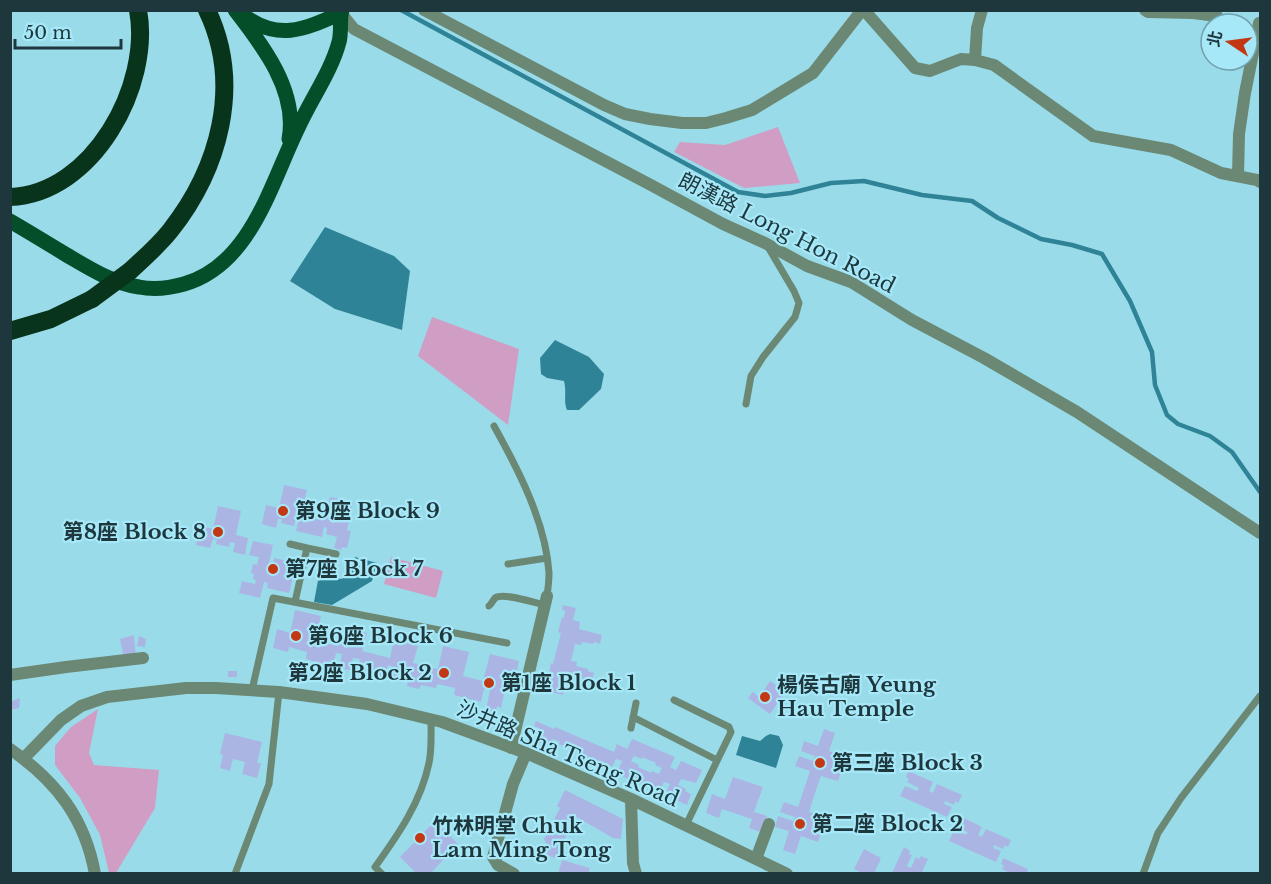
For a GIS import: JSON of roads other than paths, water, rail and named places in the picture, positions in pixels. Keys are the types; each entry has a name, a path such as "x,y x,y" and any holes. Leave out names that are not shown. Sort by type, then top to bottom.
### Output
{"highway":[{"path":"10,197 28,195 62,181 96,149 113,126 133,81 138,62 140,40 138,10"},
{"path":"10,331 51,319 92,299 130,271 157,246 185,211 203,179 218,138 224,104 224,69 217,34 207,10"}],"main road":[{"path":"10,221 92,270 112,280 138,287 181,285 212,272 229,258 250,229 328,69 339,43 342,12 303,30 287,31 267,29 237,10"},
{"path":"237,10 265,52 285,92 291,125 286,153"}],"street":[{"path":"423,10 604,105 625,114 682,123 706,123 752,110 813,73 863,10 915,68 930,71 961,59 994,65 1093,136 1171,150 1221,173 1257,180 1260,183"},
{"path":"975,60 977,28 982,10"},
{"path":"1145,10 1199,14"},
{"name":"朗漢路 Long Hon Road","path":"342,12 354,28 723,224 807,266 851,282 912,321 984,358 1077,412 1260,533"},
{"path":"1238,176 1239,134 1250,72"},
{"name":"朗漢路 Long Hon Road","path":"1240,519 1260,527"},
{"path":"511,748 546,601"},
{"path":"10,675 142,658"},
{"name":"沙井路 Sha Tseng Road","path":"24,758 61,720 81,706 107,698 186,688 216,688 279,692 367,704 442,722 526,753 631,799 787,873"},
{"path":"10,749 38,770 74,813 88,844 95,873"},
{"path":"514,873 498,865 493,857 513,784 526,753"},
{"path":"631,799 633,863 636,873"},
{"path":"756,859 769,824"}],"lane":[{"path":"746,404 752,376 763,357 795,317 800,303 765,243"},
{"path":"489,606 501,596 546,601 549,574 544,544 526,488 494,426"},
{"path":"290,544 336,554"},
{"path":"295,602 307,548"},
{"path":"508,564 547,558"},
{"path":"252,690 273,598 507,643"},
{"path":"235,873 269,784 279,692"},
{"path":"1143,873 1158,833 1181,798 1260,696"},
{"path":"674,700 731,729 686,825"},
{"path":"631,728 636,703"},
{"path":"633,717 717,760"},
{"path":"382,873 375,867 416,804 425,776 431,744 431,720"}],"water":[{"path":"325,227 394,256 410,271 402,330 335,309 290,281"},
{"path":"555,340 589,357 604,374 601,389 579,410 567,410 564,381 547,378 541,374 540,358"},
{"path":"355,557 377,563 372,581 332,605 314,602 319,575 342,579 350,572"},
{"path":"770,734 779,736 783,745 776,768 736,755 742,736 760,741"}],"waterway":[{"path":"401,10 738,192 765,196 791,193 831,183 864,181 922,195 972,201 998,218 1041,239 1102,254 1130,301 1152,352 1155,385 1167,415 1178,424 1210,436 1232,452 1260,492"}],"place":[{"name":"第9座 Block 9","path":"283,511"},
{"name":"第8座 Block 8","path":"218,532"},
{"name":"第7座 Block 7","path":"273,569"},
{"name":"第6座 Block 6","path":"296,636"},
{"name":"第2座 Block 2","path":"444,673"},
{"name":"第1座 Block 1","path":"489,683"},
{"name":"楊侯古廟 Yeung Hau Temple","path":"765,697"},
{"name":"第三座 Block 3","path":"820,763"},
{"name":"第二座 Block 2","path":"800,824"},
{"name":"竹林明堂 Chuk Lam Ming Tong","path":"420,838"}]}
